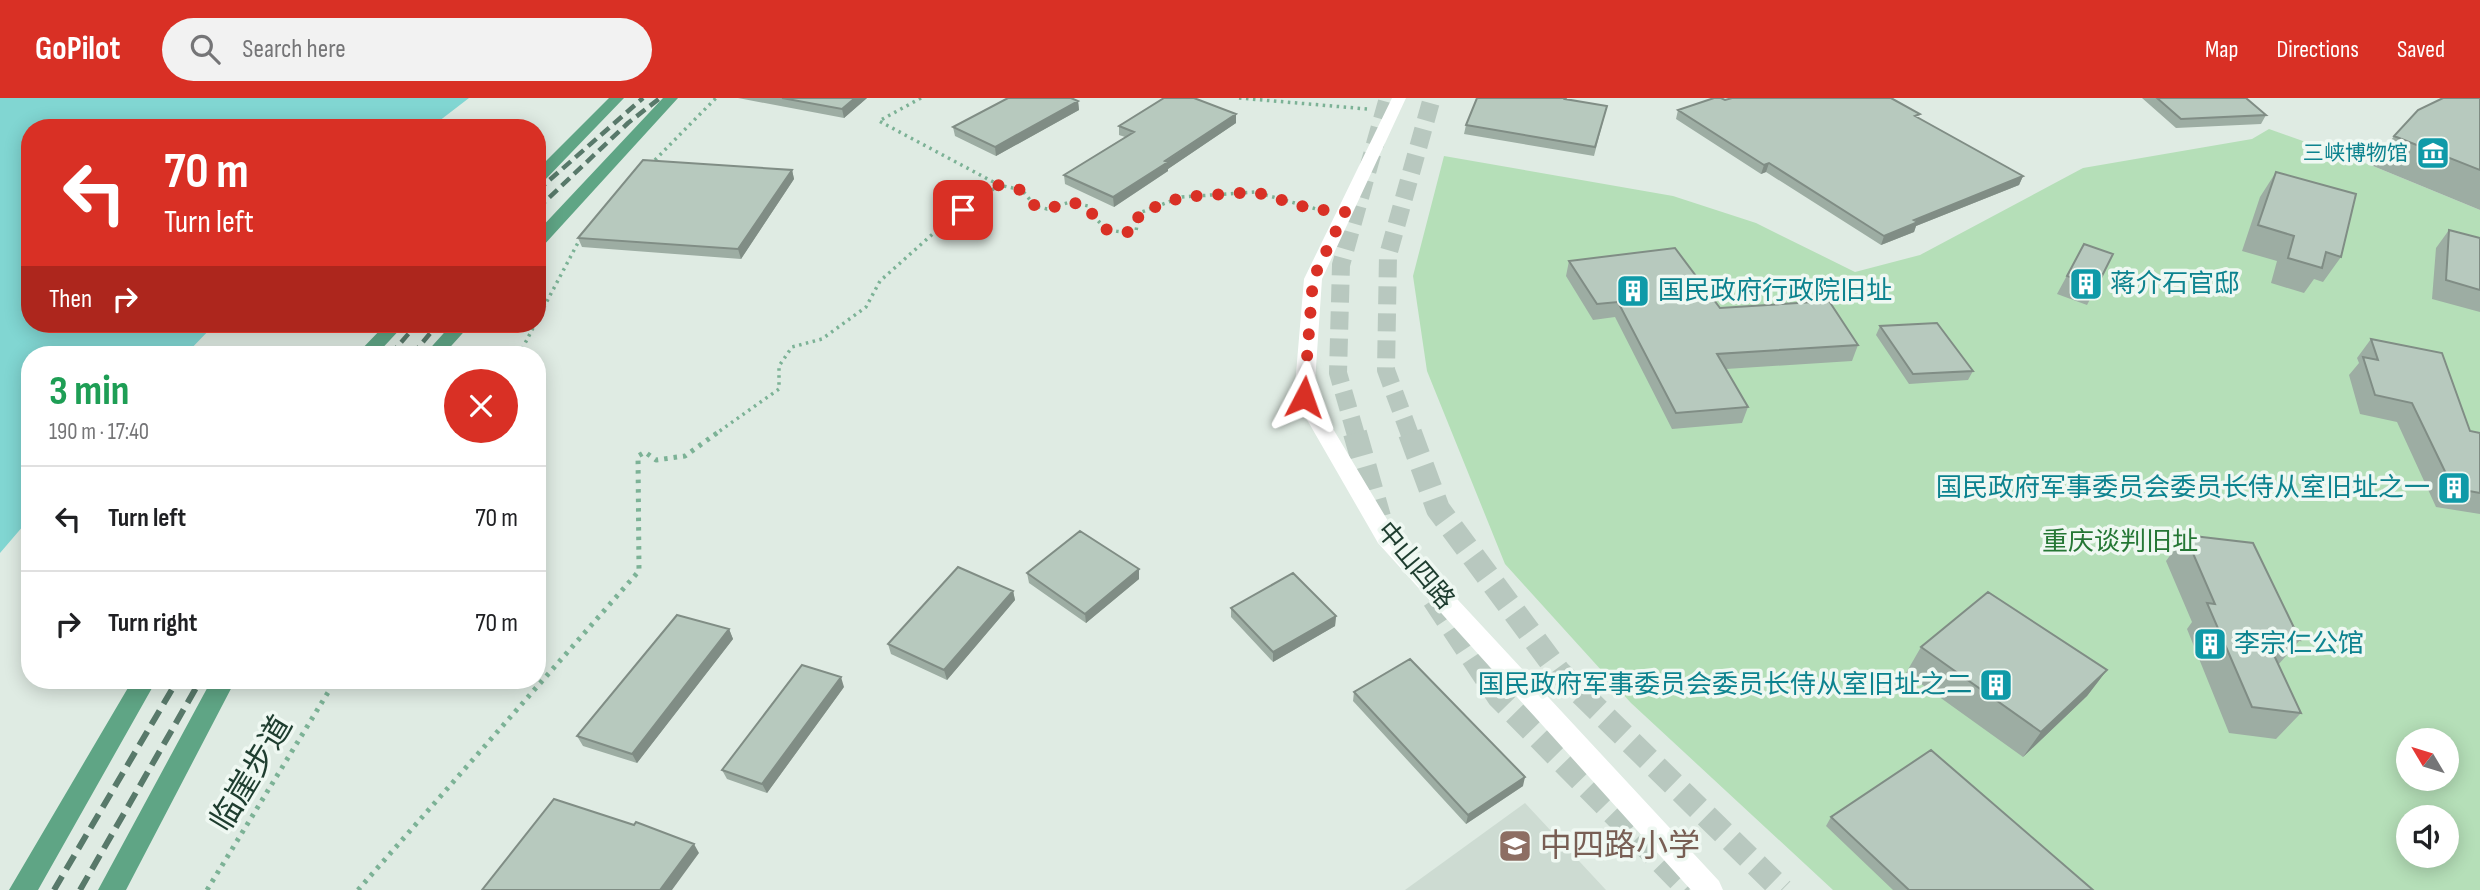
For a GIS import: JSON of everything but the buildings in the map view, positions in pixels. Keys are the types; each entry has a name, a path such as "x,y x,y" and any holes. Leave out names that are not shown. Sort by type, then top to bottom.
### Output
{"main road":[{"path":"546,170 617,98"},
{"path":"546,232 671,98"},
{"path":"374,346 387,333"},
{"path":"441,346 454,333"},
{"path":"23,890 139,689"},
{"path":"112,890 219,689"}],"street":[{"name":"中山四路","path":"1396,104 1313,279 1304,397 1386,537 1709,890"}],"path":[{"path":"649,167 716,98"},
{"path":"921,98 879,121 999,185 1021,190 1035,206 1047,209 1070,202 1088,206 1098,225 1113,234 1136,230 1139,213 1182,197 1255,192 1312,209 1345,212"},
{"path":"1239,98 1396,104"},
{"path":"546,677 639,572 638,456 645,452 656,460 685,456 779,388 779,366 792,347 822,339 866,307 880,281 945,223 999,185"},
{"path":"546,303 581,236"},
{"name":"临崖步道","path":"207,890 330,689"},
{"path":"358,890 536,689"}],"shaded area":[{"name":"中四路小学","path":"1525,803 1606,890 1405,890"}],"green space":[{"name":"重庆谈判旧址","path":"2269,129 2373,166 2480,210 2480,890 1833,890 1631,703 1505,564 1427,371 1413,276 1444,156 1673,196 1756,223 1855,272 1920,255 2083,168 2252,139"}],"water":[{"path":"0,98 469,98 442,119 21,119 21,333 206,333 194,346 21,346 21,528 0,553"}],"tunnel":[{"path":"1356,435 1338,373 1341,265 1388,98"},
{"path":"1410,435 1386,370 1388,255 1432,98"},
{"path":"1355,433 1379,517"},
{"path":"1410,433 1438,509 1558,671 1782,890"},
{"path":"1434,599 1499,697 1689,890"}],"railway":[{"path":"546,183 643,98"},
{"path":"546,200 628,123 660,98"},
{"path":"398,346 409,333"},
{"path":"420,346 430,333"},
{"path":"54,890 172,689"},
{"path":"80,890 195,689"}],"place":[{"name":"三峡博物馆","path":"2433,153"},
{"name":"蒋介石官邸","path":"2086,284"},
{"name":"国民政府行政院旧址","path":"1633,291"},
{"name":"国民政府军事委员会委员长侍从室旧址之一","path":"2454,488"},
{"name":"李宗仁公馆","path":"2210,644"},
{"name":"国民政府军事委员会委员长侍从室旧址之二","path":"1996,685"},
{"name":"中四路小学","path":"1515,846"}],"route":[{"path":"963,210 999,185 1021,190 1035,206 1047,209 1070,202 1088,206 1098,225 1113,234 1136,230 1139,213 1182,197 1255,192 1312,209 1345,212 1313,279 1304,397"}]}
